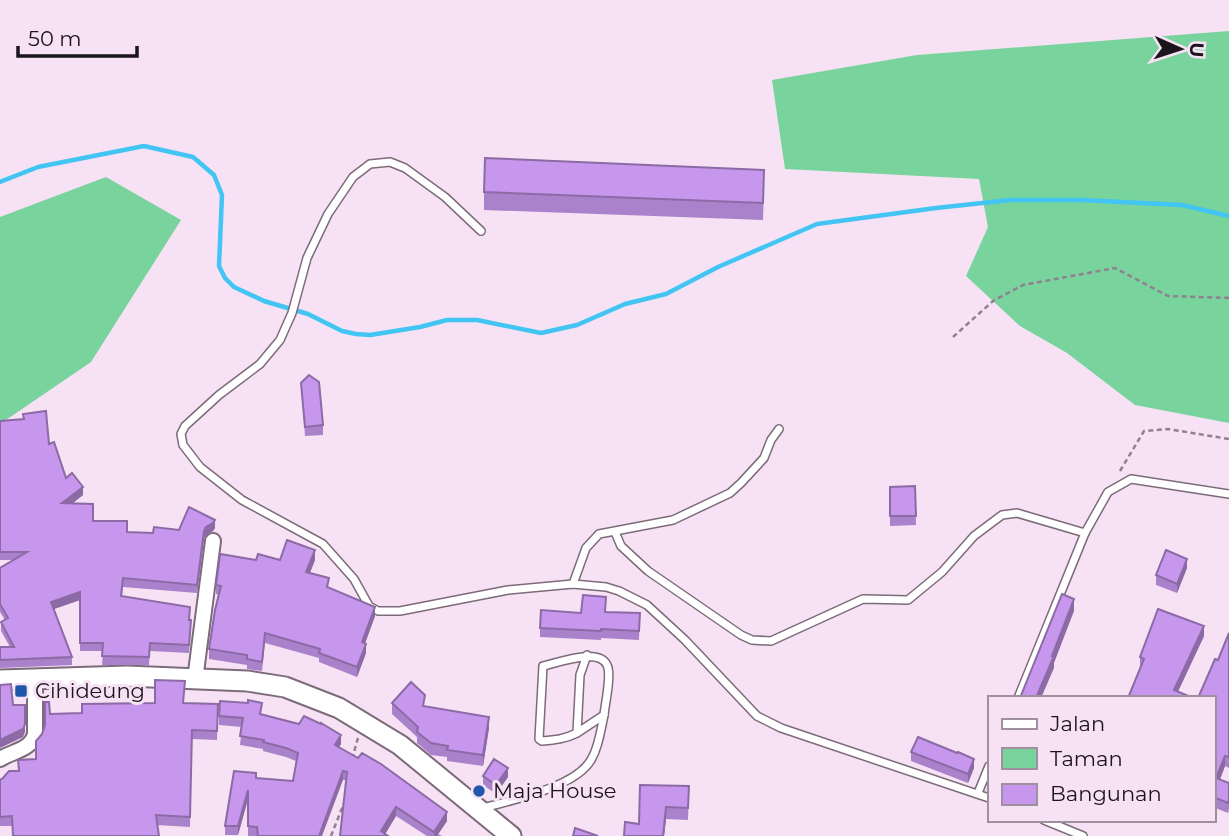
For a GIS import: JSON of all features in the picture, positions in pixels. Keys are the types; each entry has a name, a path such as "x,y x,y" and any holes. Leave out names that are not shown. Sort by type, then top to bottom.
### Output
{"main road":[{"path":"0,680 127,676 247,681 285,687 339,708 400,745 510,836"}],"street":[{"path":"195,680 213,541"},
{"path":"0,759 29,746 34,740 35,679"}],"lane":[{"path":"481,231 445,197 405,168 390,162 370,164 353,177 328,214 307,258 292,313 280,340 260,364 219,395 185,426 181,433 183,445 200,467 242,500 323,544 354,579 369,606 378,611 400,611 508,590 573,584 606,587 647,605 685,640 757,716 780,728 988,798"},
{"path":"573,584 586,548 599,534 673,520 730,493 764,458 779,429"},
{"path":"1019,696 1085,533 1108,492 1131,479 1229,494"},
{"path":"615,532 621,547 648,571 741,635 752,640 771,641 863,599 908,600 942,572 974,536 1002,515 1017,513 1085,533"},
{"path":"479,809 559,784 583,769 594,756 604,715 608,666 603,660 587,656 543,666 539,739 565,739 604,715"},
{"path":"577,733 580,675 587,656"},
{"path":"978,793 988,768"},
{"path":"1049,822 1083,836"}],"path":[{"path":"953,337 993,301 1023,285 1115,268 1168,296 1229,298"},
{"path":"1108,492 1144,431 1168,429 1229,439"},
{"path":"352,760 356,741 365,724"},
{"path":"338,836 332,835 345,796"}],"green space":[{"path":"1229,31 1229,423 1135,405 1067,353 1020,326 966,276 988,227 979,179 785,169 772,80 917,55"},
{"path":"106,177 181,220 91,362 0,424 0,217"}],"building":[{"path":"485,158 764,170 763,203 484,192"},
{"path":"309,375 319,382 323,425 305,427 301,383"},
{"path":"46,411 49,444 54,442 66,478 72,473 83,487 62,503 93,504 93,521 127,521 127,532 153,533 154,527 179,530 189,507 215,520 204,531 197,585 123,578 121,596 190,607 189,645 150,643 149,657 102,656 103,643 80,643 80,592 51,602 72,657 0,660 0,647 14,647 1,622 8,618 0,604 0,568 27,552 0,552 0,421 24,419 23,414"},
{"path":"915,486 916,516 890,516 890,487"},
{"path":"287,540 315,550 306,572 329,578 327,587 375,607 362,642 366,644 357,667 319,653 320,649 265,633 262,662 247,659 247,655 209,649 221,586 216,585 220,554 256,560 258,554 280,560"},
{"path":"1166,550 1187,559 1177,584 1156,575"},
{"path":"1062,594 1074,599 1037,696 1021,696"},
{"path":"583,595 606,597 605,612 640,613 639,631 540,628 541,610 581,613"},
{"path":"1158,609 1204,626 1174,690 1188,696 1129,696 1144,659 1140,657"},
{"path":"1229,633 1229,757 1225,756 1216,778 1229,783 1228,803 1215,798 1215,696 1199,696 1215,659 1218,660"},
{"path":"155,680 185,681 183,703 218,704 217,731 192,730 190,817 156,815 159,836 13,836 12,816 0,817 0,780 9,771 19,771 18,760 36,759 36,741 45,725 45,702 49,702 50,714 82,713 82,704 155,703"},
{"path":"411,682 425,695 423,706 489,717 483,755 447,750 448,746 431,743 417,732 418,727 392,703"},
{"path":"11,684 13,705 25,705 25,724 23,729 0,740 0,685"},
{"path":"248,700 262,703 260,714 299,724 304,716 321,723 341,735 335,745 358,758 362,753 381,764 447,812 434,832 396,807 381,831 388,836 340,836 347,772 343,771 319,836 258,836 257,827 248,826 248,790 238,826 225,826 234,771 256,773 256,778 293,781 298,753 263,742 264,740 240,736 243,718 219,716 220,701 248,703"},
{"path":"918,737 974,759 968,774 911,752"},
{"path":"494,759 508,768 496,785 483,776"},
{"path":"640,785 689,786 688,808 666,807 663,836 624,836 625,822 639,824"},
{"path":"575,828 598,836 573,836"}],"waterway":[{"path":"0,182 38,167 144,146 193,157 214,175 222,195 219,266 225,278 234,287 264,301 308,314 342,331 370,335 447,320 477,320 541,333 577,325 625,304 666,294 718,267 817,224 1010,200 1182,205 1229,216"}],"place":[{"name":"Cihideung","path":"21,691"},
{"name":"Maja House","path":"479,791"}]}
